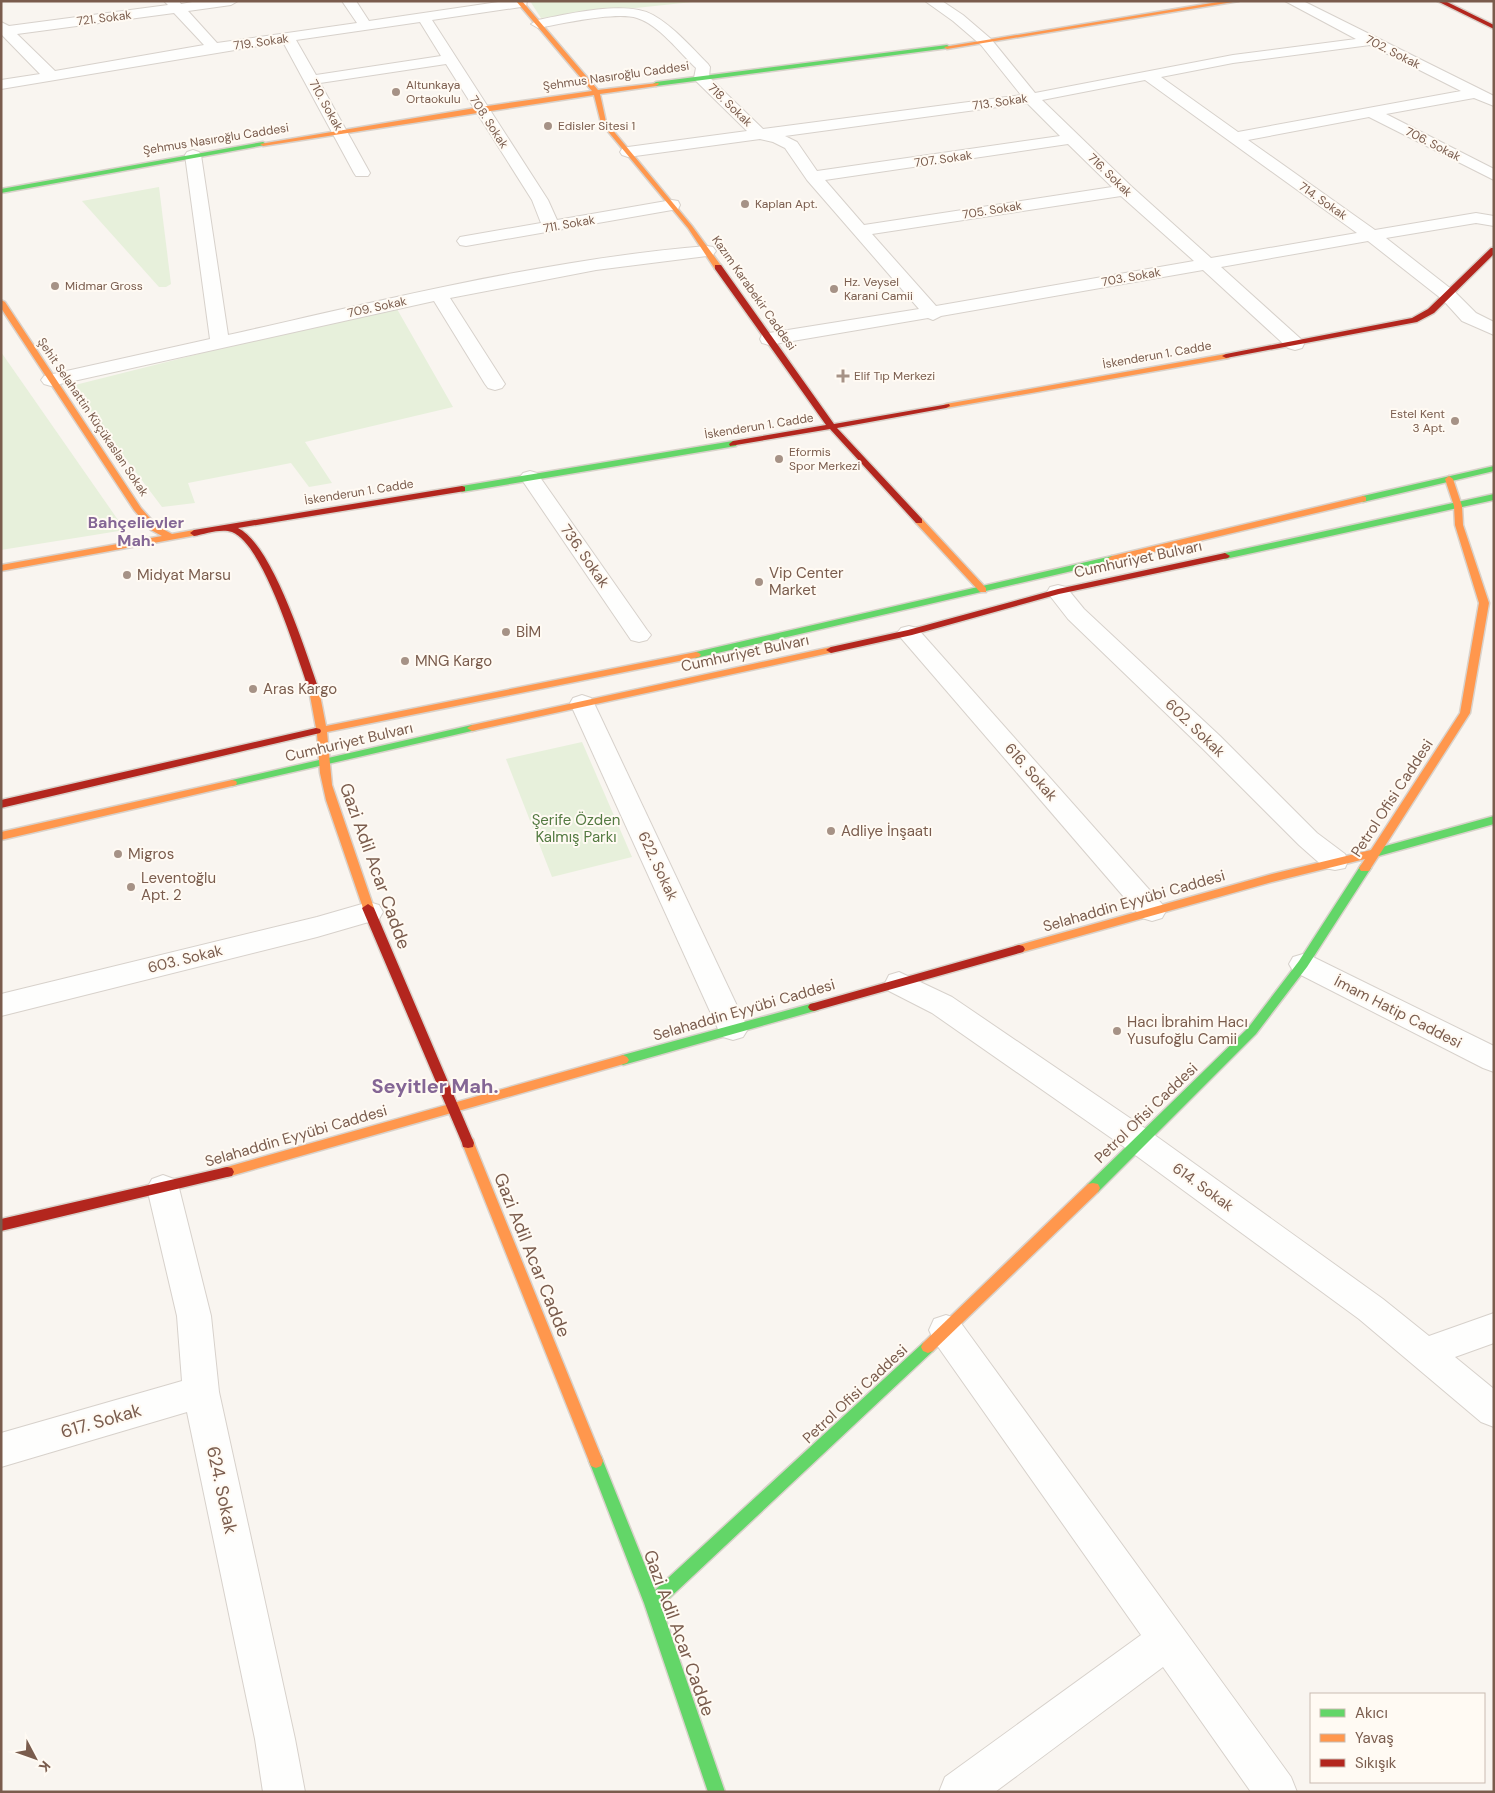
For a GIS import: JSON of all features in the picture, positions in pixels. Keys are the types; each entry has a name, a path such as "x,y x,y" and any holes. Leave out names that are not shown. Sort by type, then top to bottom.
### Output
{"street":[{"name":"721. Sokak","path":"4,29 175,5 231,1"},
{"path":"349,1 365,25"},
{"name":"716. Sokak","path":"932,1 958,18 986,42 1031,98 1072,139 1125,190 1295,344"},
{"name":"Şehmus Nasıroğlu Caddesi","path":"1,190 194,155 341,133 481,109 701,78 986,42 1236,1"},
{"name":"702. Sokak","path":"1292,1 1494,102"},
{"path":"1440,1 1494,27"},
{"name":"719. Sokak","path":"1,85 214,48 424,18 520,2"},
{"name":"Kazım Karabekir Caddesi","path":"520,2 596,92 603,122 672,205 707,251 832,427 983,590"},
{"path":"175,5 214,48"},
{"name":"718. Sokak","path":"538,24 603,14 642,14 660,27 703,67 701,78 760,134 778,138 791,145 813,177 933,314"},
{"name":"708. Sokak","path":"424,18 540,200 551,227"},
{"path":"4,29 51,76"},
{"name":"710. Sokak","path":"288,38 362,173"},
{"name":"713. Sokak","path":"628,152 1031,98 1233,59 1371,40"},
{"path":"311,80 449,59"},
{"name":"714. Sokak","path":"1149,76 1372,236 1449,296 1469,317 1494,329"},
{"path":"1233,138 1475,93"},
{"name":"706. Sokak","path":"1372,113 1494,175"},
{"name":"707. Sokak","path":"813,177 1072,139"},
{"path":"194,155 220,343"},
{"name":"705. Sokak","path":"860,231 1125,190"},
{"name":"711. Sokak","path":"466,241 672,205"},
{"name":"703. Sokak","path":"769,340 933,314 1207,264 1476,218 1494,221"},
{"name":"İskenderun 1. Cadde","path":"1,568 171,537 832,427 1385,327 1414,320 1432,312 1494,250"},
{"name":"709. Sokak","path":"51,380 439,294 566,270 707,251"},
{"path":"439,294 495,384"},
{"name":"Şehit Selahattin Küçükaslan Sokak","path":"1,302 138,510 154,528 171,537"},
{"name":"Cumhuriyet Bulvarı","path":"1,804 320,730 627,670 983,590 1494,468"},
{"name":"736. Sokak","path":"530,478 639,635"},
{"name":"Petrol Ofisi Caddesi","path":"652,1603 946,1330 1138,1140 1252,1031 1303,964 1464,713 1485,641 1484,603 1459,525 1458,506 1449,479"},
{"name":"Cumhuriyet Bulvarı","path":"1,836 324,764 582,703 909,633 1058,592 1494,497"},
{"path":"228,528 239,532 248,541 272,576 319,704 320,730"},
{"name":"602. Sokak","path":"1058,592 1076,614 1211,742 1308,839 1335,861"},
{"name":"616. Sokak","path":"909,633 1152,912"},
{"name":"622. Sokak","path":"582,703 733,1029"},
{"name":"Gazi Adil Acar Cadde","path":"320,730 327,784 369,912 454,1108 652,1603 717,1792"},
{"name":"Selahaddin Eyyübi Caddesi","path":"1,1225 163,1188 1335,861 1374,854 1494,820"},
{"name":"603. Sokak","path":"1,1005 317,927 369,912"},
{"name":"İmam Hatip Caddesi","path":"1303,964 1494,1060"},
{"name":"614. Sokak","path":"899,983 942,1005 1138,1140 1371,1308 1494,1411"},
{"name":"624. Sokak","path":"163,1188 194,1316 201,1392 275,1739 284,1792"},
{"path":"1425,1353 1494,1328"},
{"path":"946,1330 1276,1792"},
{"name":"617. Sokak","path":"1,1450 201,1392"},
{"path":"960,1792 1167,1640"}],"green space":[{"path":"530,1 702,1 541,18"},
{"path":"159,187 171,284 166,287 159,287 82,201"},
{"path":"397,309 453,407 305,442 332,483 309,487 291,463 188,483 195,503 162,507 71,386 286,332"},
{"path":"1,352 125,530 1,550"},
{"name":"Şerife Özden Kalmış Parkı","path":"582,742 632,857 552,877 506,759"}],"traffic: fast":[{"path":"656,84 947,47"},
{"path":"1,191 263,144"},
{"path":"462,489 733,444"},
{"path":"1363,499 1494,468"},
{"path":"1225,556 1494,497"},
{"path":"696,655 1112,559"},
{"path":"232,783 472,728"},
{"path":"1375,853 1494,820"},
{"path":"1093,1188 1252,1031 1303,964 1365,868"},
{"path":"623,1060 814,1007"},
{"path":"652,1603 928,1347"},
{"path":"596,1461 652,1603 717,1792"}],"traffic: slow":[{"path":"519,1 596,92 603,122 690,227 718,267"},
{"path":"947,47 1236,1"},
{"path":"263,144 481,109 656,84"},
{"path":"1,302 138,510 154,528 171,537"},
{"path":"946,406 1226,356"},
{"path":"1365,868 1465,713 1484,603 1459,525 1458,506 1449,479"},
{"path":"1112,559 1363,499"},
{"path":"919,521 983,590"},
{"path":"1,568 194,533"},
{"path":"472,728 831,650"},
{"path":"316,731 696,655"},
{"path":"314,690 320,713 327,785 368,908"},
{"path":"1,836 232,783"},
{"path":"1019,949 1272,878 1375,853"},
{"path":"227,1172 623,1060"},
{"path":"468,1143 596,1461"},
{"path":"928,1347 1093,1188"}],"traffic: jam":[{"path":"1440,1 1494,27"},
{"path":"1226,356 1414,320 1431,311 1494,250"},
{"path":"718,267 832,427 919,521"},
{"path":"733,444 946,406"},
{"path":"194,533 462,489"},
{"path":"228,528 239,532 250,543 262,560 283,605 314,690"},
{"path":"831,650 909,633 1058,592 1225,556"},
{"path":"1,804 316,731"},
{"path":"368,908 468,1143"},
{"path":"814,1007 1019,949"},
{"path":"1,1225 227,1172"}],"place":[{"name":"Altunkaya Ortaokulu","path":"396,92"},
{"name":"Edisler Sitesi 1","path":"548,126"},
{"name":"Kaplan Apt.","path":"745,204"},
{"name":"Midmar Gross","path":"55,286"},
{"name":"Hz. Veysel Karani Camii","path":"834,289"},
{"name":"Elif Tıp Merkezi","path":"843,376"},
{"name":"Estel Kent 3 Apt.","path":"1455,421"},
{"name":"Eformis Spor Merkezi","path":"779,459"},
{"name":"Midyat Marsu","path":"127,575"},
{"name":"Vip Center Market","path":"759,582"},
{"name":"BİM","path":"506,632"},
{"name":"MNG Kargo","path":"405,661"},
{"name":"Aras Kargo","path":"253,689"},
{"name":"Adliye İnşaatı","path":"831,831"},
{"name":"Migros","path":"118,854"},
{"name":"Leventoğlu Apt. 2","path":"131,887"},
{"name":"Hacı İbrahim Hacı Yusufoğlu Camii","path":"1117,1031"}],"district":[{"name":"Bahçelievler Mah.","path":"136,531"},
{"name":"Seyitler Mah.","path":"435,1086"}]}
